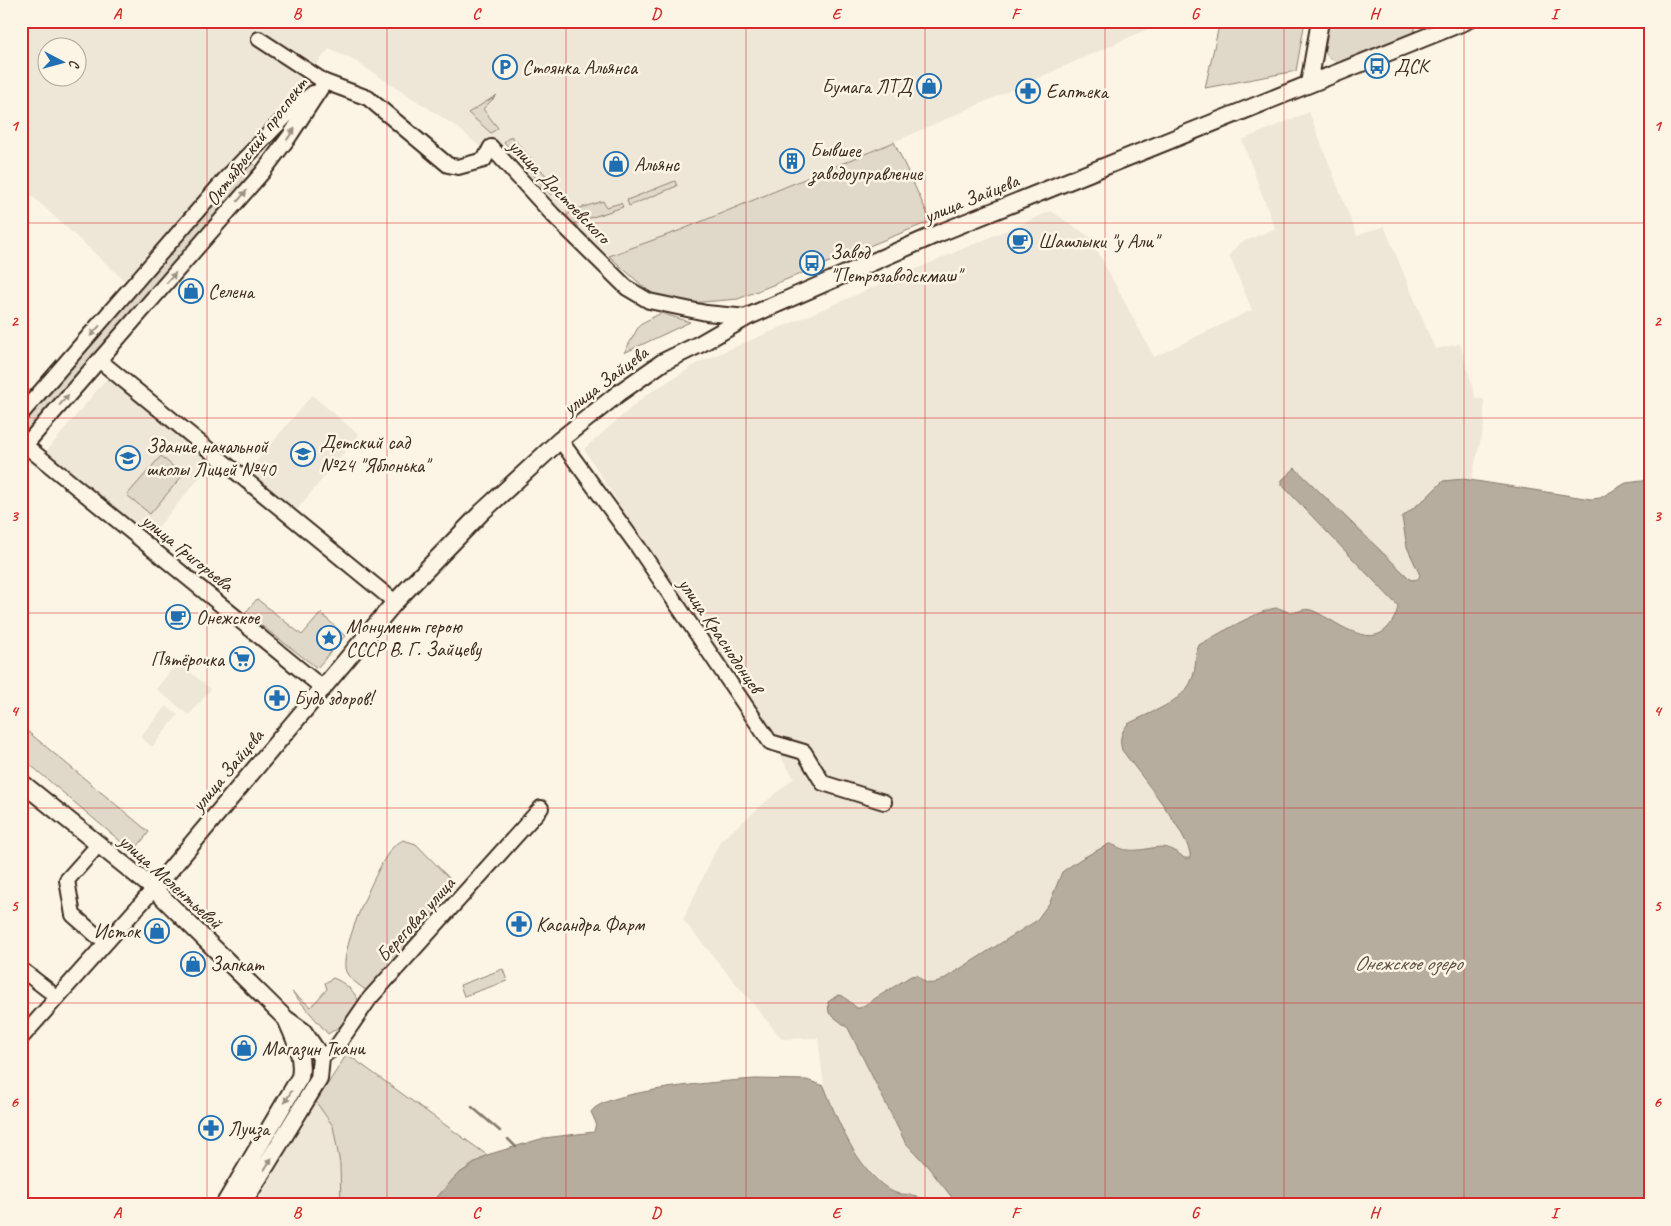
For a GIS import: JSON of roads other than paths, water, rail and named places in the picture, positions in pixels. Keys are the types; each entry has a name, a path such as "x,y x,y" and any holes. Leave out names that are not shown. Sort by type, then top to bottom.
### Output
{"main road":[{"path":"1309,84 1320,21"},
{"path":"1417,40 1425,31 1428,21"},
{"name":"улица Зайцева","path":"154,889 324,689 395,602 482,512 560,440 618,393 663,362 700,344 746,317 937,234 1342,71 1457,22"},
{"path":"1316,46 1323,62 1330,67 1342,71"},
{"name":"улица Мелентьевой","path":"21,782 154,889 286,1019 303,1031 321,1063"},
{"path":"224,1205 300,1076 301,1064 298,1049 286,1019"},
{"path":"242,1205 319,1079 321,1063 317,1059 310,1055 301,1064"}],"street":[{"name":"улица Достоевского","path":"259,39 325,82 368,98 448,165 458,167 484,160 491,147 553,215 627,288 649,301 706,313 746,317"},
{"name":"Октябрьский проспект","path":"25,410 247,156 291,111 325,82"},
{"name":"Октябрьский проспект","path":"24,448 262,173 289,137 325,82"},
{"path":"247,156 260,161 262,173"},
{"path":"112,312 122,313 130,325"},
{"path":"99,360 395,602"},
{"path":"25,410 44,412 47,420"},
{"name":"улица Краснодонцев","path":"560,440 638,547 770,742 804,752 823,783 884,802"},
{"name":"улица Григорьева","path":"24,448 324,689"},
{"name":"Береговая улица","path":"321,1063 337,1046 370,998 541,808"},
{"path":"97,936 73,915 67,880 99,844"},
{"name":"улица Зайцева","path":"24,1029 154,889"},
{"path":"21,969 48,990"}],"water":[{"name":"Онежское озеро","path":"1295,468 1411,580 1418,579 1420,575 1407,547 1402,517 1426,498 1443,481 1463,479 1591,499 1600,498 1626,483 1650,480 1650,1205 958,1205 928,1167 905,1142 848,1028 829,1013 828,1002 838,995 843,996 857,1008 860,1008 911,976 917,975 924,982 939,982 1036,921 1050,902 1062,872 1079,860 1109,844 1128,850 1164,847 1177,852 1184,858 1190,858 1189,849 1183,836 1122,750 1121,739 1122,733 1128,724 1165,706 1188,687 1194,675 1196,653 1199,645 1251,617 1278,608 1291,612 1311,610 1351,631 1371,636 1381,633 1389,626 1398,606 1282,485 1282,480"},
{"path":"755,1079 807,1080 824,1086 849,1142 866,1168 888,1189 899,1194 917,1196 929,1205 430,1205 457,1175 487,1155 544,1138 594,1132 596,1123 591,1112 601,1104 641,1092"}],"waterway":[{"path":"472,1107 500,1131"},
{"path":"508,1139 516,1147"}],"place":[{"name":"ДСК","path":"1377,66"},
{"name":"Стоянка Альянса","path":"505,67"},
{"name":"Бумага ЛТД","path":"929,86"},
{"name":"Еаптека","path":"1028,91"},
{"name":"Бывшее заводоуправление","path":"792,161"},
{"name":"Альянс","path":"616,164"},
{"name":"Шашлыки \"у Али\"","path":"1020,241"},
{"name":"Завод \"Петрозаводскмаш\"","path":"812,263"},
{"name":"Селена","path":"191,291"},
{"name":"Детский сад №24 \"Яблонька\"","path":"303,454"},
{"name":"Здание начальной школы Лицей №40","path":"128,458"},
{"name":"Онежское","path":"178,617"},
{"name":"Монумент герою СССР В. Г. Зайцеву","path":"329,638"},
{"name":"Пятёрочка","path":"242,659"},
{"name":"Будь здоров!","path":"277,698"},
{"name":"Касандра Фарм","path":"519,924"},
{"name":"Исток","path":"157,931"},
{"name":"Запкат","path":"193,964"},
{"name":"Магазин Ткани","path":"244,1048"},
{"name":"Луиза","path":"211,1128"}]}
